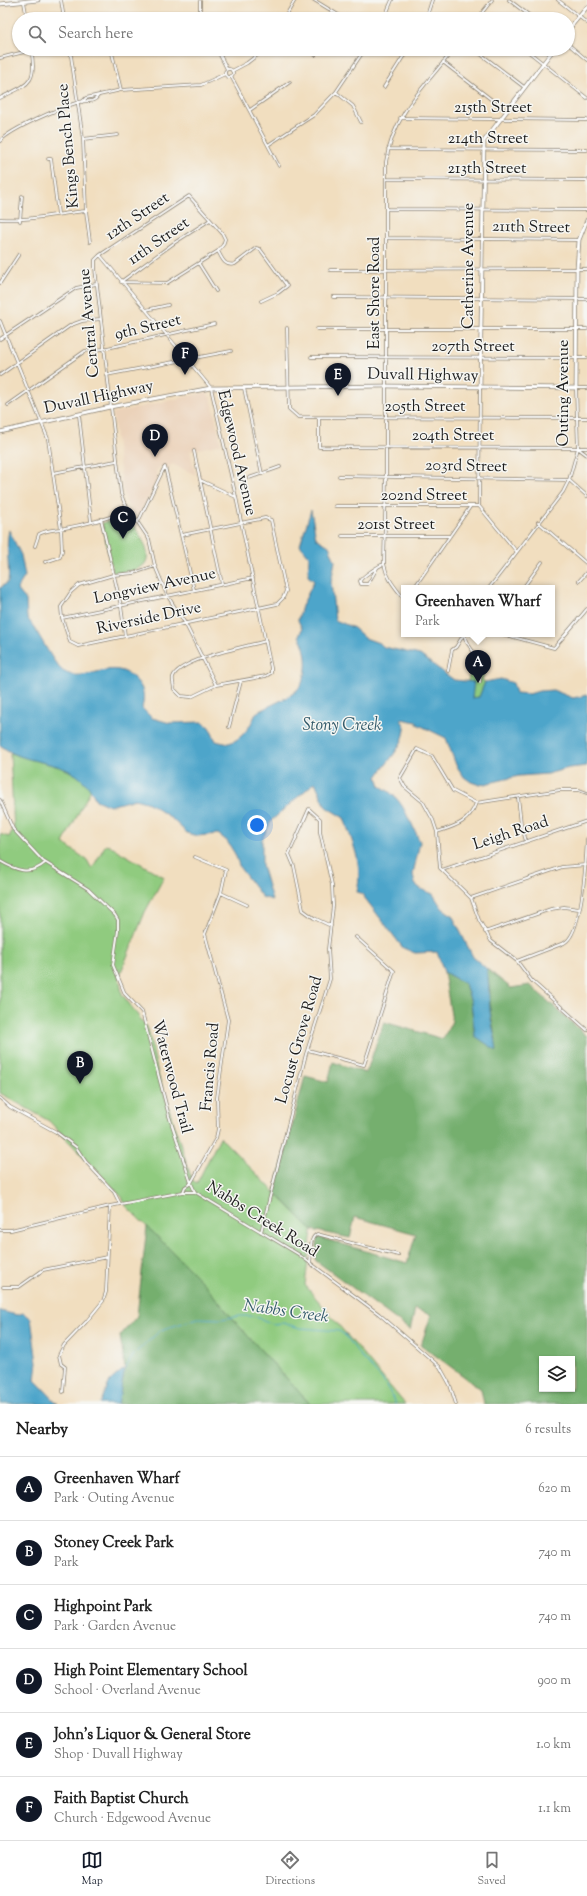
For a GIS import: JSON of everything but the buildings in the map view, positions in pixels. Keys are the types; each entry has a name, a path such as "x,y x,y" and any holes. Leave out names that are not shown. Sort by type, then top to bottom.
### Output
{"street":[{"path":"0,4 38,0"},
{"path":"61,0 63,12"},
{"path":"200,0 200,12"},
{"path":"288,12 295,0"},
{"path":"314,0 331,12"},
{"path":"387,12 392,0"},
{"path":"428,12 432,0"},
{"path":"483,12 492,0"},
{"path":"509,0 525,12"},
{"path":"558,0 573,12"},
{"path":"24,2 26,12"},
{"path":"575,22 587,8"},
{"path":"575,14 587,23"},
{"path":"575,50 587,60"},
{"path":"0,58 12,55"},
{"path":"0,98 27,84 31,78 35,64 33,56"},
{"name":"Kings Bench Place","path":"71,56 79,102 83,139 86,211 90,242"},
{"path":"114,56 121,90"},
{"path":"220,56 227,69 232,71 256,56"},
{"path":"268,145 305,122 336,92 360,56"},
{"path":"384,87 404,56"},
{"name":"East Shore Road","path":"401,595 386,574 384,564 387,299 386,179 388,149 400,118 448,56"},
{"path":"483,56 524,87"},
{"path":"534,56 587,98"},
{"name":"Catherine Avenue","path":"479,506 482,298 482,150 484,141 506,110 549,56"},
{"path":"443,62 506,110"},
{"path":"225,74 227,69"},
{"path":"232,71 231,76 279,166"},
{"path":"0,142 6,134 79,102 91,101 98,96 121,90 201,85 225,74 231,76"},
{"path":"250,110 290,82"},
{"path":"336,92 353,106 361,122"},
{"name":"215th Street","path":"400,118 587,120"},
{"path":"83,139 118,135"},
{"name":"214th Street","path":"388,149 587,150"},
{"path":"48,159 51,159 58,214"},
{"name":"213th Street","path":"386,179 587,180"},
{"path":"20,220 22,196"},
{"name":"12th Street","path":"100,255 189,196 210,220"},
{"path":"386,209 587,210"},
{"path":"0,219 20,220 86,211"},
{"path":"121,282 167,283 218,251 223,245 225,239 222,233 210,220"},
{"name":"11th Street","path":"121,282 174,243 210,220"},
{"name":"Outing Avenue","path":"491,585 538,522 563,492 569,480 578,448 576,418 576,269 579,240 587,220"},
{"name":"211th Street","path":"386,238 579,240"},
{"path":"218,251 225,262 232,265 256,248 260,249 287,286 278,293 261,301"},
{"path":"0,283 19,254"},
{"name":"Edgewood Avenue","path":"100,255 211,388 236,497 271,668 271,673 266,676 241,681"},
{"name":"Central Avenue","path":"100,255 95,260 96,284 121,494 128,508 149,539 155,566 168,596 185,623 216,686"},
{"path":"199,264 216,291"},
{"path":"330,270 386,268 587,269"},
{"path":"0,340 76,288 96,284"},
{"path":"333,297 387,299 587,299"},
{"path":"146,310 168,305"},
{"path":"0,375 71,325 82,321 100,319"},
{"path":"0,321 16,364 29,390 48,439 61,529 62,550 60,558 45,562"},
{"name":"9th Street","path":"8,405 86,351 103,350 214,324"},
{"path":"287,328 287,387"},
{"path":"317,329 587,329"},
{"path":"106,375 231,351"},
{"name":"207th Street","path":"311,357 587,358"},
{"name":"Duvall Highway","path":"0,432 110,407 211,388 386,386 587,388"},
{"name":"205th Street","path":"287,387 290,412 298,417 386,419 587,418"},
{"path":"244,388 262,474"},
{"path":"79,415 91,521"},
{"name":"204th Street","path":"319,418 319,447 587,448"},
{"path":"578,448 587,456"},
{"path":"194,451 222,584"},
{"path":"53,473 116,461"},
{"path":"138,522 151,499 165,467 194,590"},
{"path":"249,478 280,467"},
{"name":"203rd Street","path":"339,476 569,480"},
{"path":"200,480 236,497"},
{"path":"569,480 587,496"},
{"name":"202nd Street","path":"335,506 479,506 516,552"},
{"path":"416,585 471,506"},
{"path":"35,546 39,534 45,531 61,529 118,516 128,508"},
{"name":"Riverside Drive","path":"62,618 70,642 78,646 277,604 286,592 271,520 265,518 241,523"},
{"path":"101,519 121,606 125,636"},
{"path":"538,522 587,564"},
{"path":"182,535 241,523"},
{"name":"201st Street","path":"342,536 450,536"},
{"path":"525,585 542,562"},
{"path":"377,568 368,584 361,584 361,578 380,565 384,564"},
{"path":"62,618 61,607 71,592 79,585 113,575 134,573 155,566"},
{"path":"578,581 587,572"},
{"name":"Longview Avenue","path":"62,618 253,578"},
{"path":"513,637 554,648 587,609"},
{"path":"448,671 452,650 462,637"},
{"path":"465,637 481,663 480,682"},
{"path":"229,727 241,681 216,686 191,697 181,696 174,689 173,677 178,670 201,658 266,641"},
{"path":"587,793 579,790 568,790 476,803 451,789 432,756 427,752 417,749 402,772 400,779 427,807 437,832 438,862 442,870 471,898 485,932 497,946 517,961 532,981 587,1030"},
{"path":"518,797 521,824 526,841"},
{"name":"Waterwood Trail","path":"0,800 13,828 45,863 88,889 115,915 118,920 113,965 125,994 142,1012 169,1116 191,1183"},
{"path":"437,832 465,821 472,812 476,803"},
{"name":"Locust Grove Road","path":"261,1232 308,1050 330,979 328,949 332,926 334,906 329,866 320,832 320,820 310,809 289,854 294,866 302,910 314,918 332,926"},
{"name":"Leigh Road","path":"442,870 587,821"},
{"path":"517,961 570,940 575,930 579,909 586,865 587,839"},
{"name":"Francis Road","path":"191,1183 218,1133 217,1098 228,1020 205,934 221,893 226,870 195,857"},
{"path":"0,861 15,870 23,871 37,868 45,863"},
{"path":"471,898 562,867 586,865"},
{"path":"221,893 247,905"},
{"path":"485,932 551,909 564,907 579,909"},
{"path":"308,1050 364,1065 394,971 356,936"},
{"path":"0,1098 10,1107 56,1132 76,1147 86,1162 114,1192 120,1204"},
{"path":"183,1192 191,1183 195,1192"},
{"name":"Nabbs Creek Road","path":"0,1230 11,1230 120,1204 183,1192 195,1192 310,1262 355,1294 433,1359 446,1376 456,1404"},
{"path":"63,1392 64,1368 59,1354 64,1345 86,1322 103,1301 106,1292 110,1206"},
{"path":"310,1262 312,1241 314,1236 317,1234 398,1254"},
{"path":"2,1287 19,1287 43,1270 107,1257"}],"shaded area":[{"path":"207,392 212,401 221,444 190,451 196,475 172,464 168,470 165,467 160,467 156,471 158,477 140,515 135,515 127,504 122,487 113,413"}],"green space":[{"path":"127,517 144,542 147,557 146,562 138,568 113,573 102,523"},
{"path":"485,670 482,680 485,682 479,697 472,698 473,682 468,681 470,671"},
{"path":"10,753 63,768 81,777 91,789 63,843 87,860 92,869 106,844 164,877 145,912 119,977 122,994 148,1029 158,1074 192,1180 197,1183 220,1137 312,1230 305,1285 405,1404 310,1404 237,1324 205,1285 126,1206 122,1197 49,1121 0,1093 0,834 9,837 12,831 14,831"},
{"path":"487,969 511,988 530,985 587,1036 587,1404 484,1404 481,1389 421,1345 431,1315 415,1309 410,1330 315,1260 318,1237 407,1263 416,1234 355,1217 350,1238 312,1230 275,1192 305,1076 328,1082 333,1062 366,1073 384,1022 443,1039 452,1021 444,972 465,984 471,1002 475,1036 496,1040 490,1011 490,993"},
{"path":"147,1226 205,1285 237,1324 310,1404 118,1404 125,1368 120,1336 137,1316"}],"water":[{"name":"Stony Creek","path":"311,510 316,538 329,546 335,561 331,582 335,620 354,628 365,638 379,643 384,647 420,655 454,680 474,682 472,698 479,697 485,682 501,679 513,683 516,693 529,694 539,691 553,690 573,698 587,695 587,766 569,768 547,774 519,776 480,785 471,782 464,777 456,765 446,738 417,724 417,722 401,719 405,728 404,736 394,755 377,777 380,786 391,793 405,810 420,842 413,874 415,884 421,889 433,894 442,908 452,915 473,957 487,969 491,1016 497,1051 475,1036 471,1002 465,984 444,972 437,952 415,953 403,948 361,893 357,892 359,881 358,863 354,845 344,818 326,807 315,782 271,821 262,840 262,865 272,900 262,897 240,868 235,854 227,841 218,834 197,836 187,833 171,818 149,803 135,799 110,806 96,800 87,785 76,775 65,769 12,753 0,745 0,588 8,582 7,543 9,530 21,555 25,576 17,589 26,600 27,618 50,654 63,671 72,675 81,675 108,670 118,670 127,673 141,686 144,696 142,708 152,718 170,723 202,722 209,727 216,741 228,743 238,739 242,735 249,727 256,713 293,693 301,685 304,678 306,671 306,656 299,636 302,629 298,620 302,606 314,581 308,576 309,556 300,545"},
{"path":"0,1311 17,1315 23,1313 31,1318 37,1363 35,1380 58,1404 0,1404"},
{"path":"125,1368 118,1404 100,1404 110,1381"}],"waterway":[{"name":"Nabbs Creek","path":"125,1369 135,1353 161,1330 198,1318 221,1319 240,1316 254,1316 273,1324 283,1323 300,1328 339,1331 346,1336 362,1358 382,1379 395,1404"}],"place":[{"name":"Faith Baptist Church","path":"185,375"},
{"name":"John's Liquor & General Store","path":"338,396"},
{"name":"High Point Elementary School","path":"155,457"},
{"name":"Highpoint Park","path":"123,539"},
{"name":"Greenhaven Wharf","path":"478,683"},
{"name":"Stoney Creek Park","path":"80,1084"}]}
